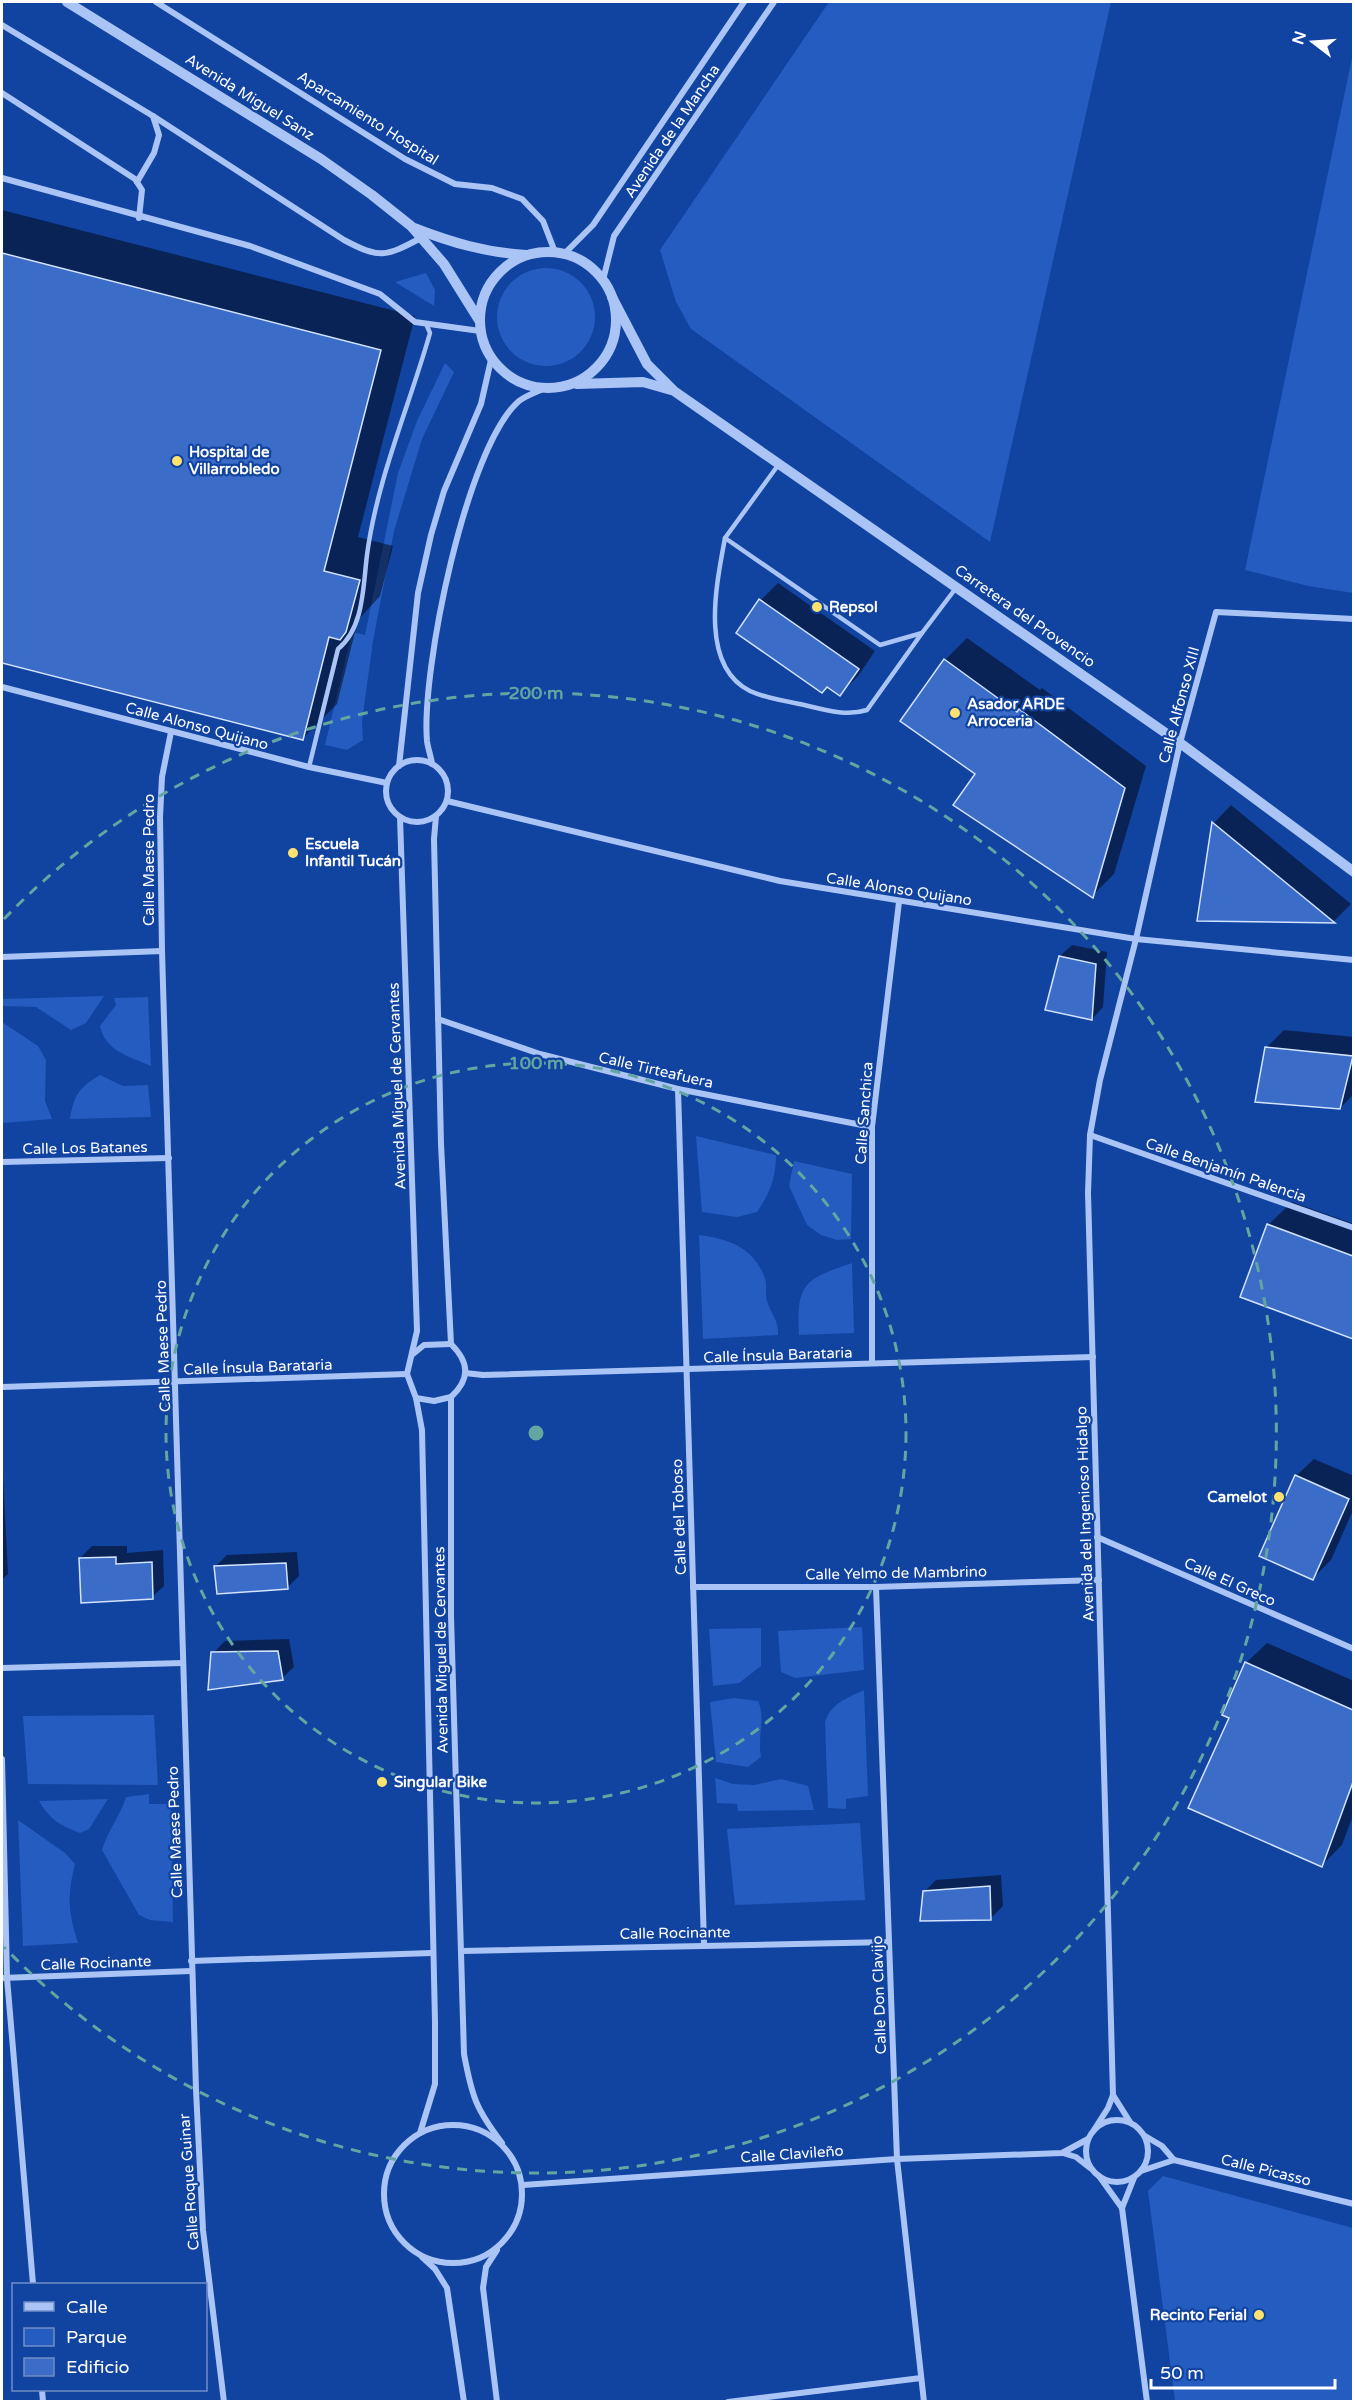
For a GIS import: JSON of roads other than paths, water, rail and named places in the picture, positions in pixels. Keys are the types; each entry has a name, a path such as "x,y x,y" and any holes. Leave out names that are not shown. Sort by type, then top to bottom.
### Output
{"street":[{"name":"Avenida Miguel Sanz","path":"67,2 321,159 411,226 444,264 480,326"},
{"name":"Aparcamiento Hospital","path":"156,2 405,159 455,184 492,188 522,199 543,221 560,253"},
{"name":"Avenida de la Mancha","path":"560,253 593,225 744,2"},
{"name":"Avenida de la Mancha","path":"603,280 614,236 774,2"},
{"path":"2,24 153,116 304,216 371,254 396,252 421,238"},
{"path":"2,93 137,182 142,190 139,218"},
{"path":"137,182 154,153 159,135 153,116"},
{"path":"2,178 139,218 250,246 298,262 380,294 415,322 427,326 480,326"},
{"name":"Avenida Miguel Sanz","path":"411,226 457,244 488,252 526,255"},
{"path":"436,816 418,822 400,817 388,802 387,783 399,766 418,593 427,554 444,491 481,404 491,360 480,326 483,298 495,276 509,263 526,255 560,253 580,259 595,270 603,280 612,297 616,324 612,344 602,363 588,377 556,389 543,388 517,382 491,360"},
{"name":"Carretera del Provencio","path":"612,297 646,364 674,391 1180,742 1353,872"},
{"name":"Carretera del Provencio","path":"574,384 643,382 674,391"},
{"path":"417,1398 434,1401 451,1397 462,1386 465,1373 462,1355 451,1344 441,1144 434,839 436,816 447,801 446,779 432,764 427,741 431,676 454,549 470,496 492,442 519,401 543,388"},
{"name":"Calle Alfonso XIII","path":"1136,939 1180,742 1216,612 1353,619"},
{"name":"Calle Alonso Quijano","path":"2,687 309,767 387,783"},
{"name":"Calle Maese Pedro","path":"171,732 162,777 160,817 162,951 170,1158 191,1961"},
{"path":"399,766 415,760 432,764"},
{"name":"Calle Alonso Quijano","path":"447,801 780,881 898,902 1136,939 1353,960"},
{"name":"Avenida Miguel de Cervantes","path":"400,817 417,1331 407,1374 417,1398 422,1430 435,2085 420,2133"},
{"name":"Calle Sanchica","path":"872,1363 872,1127 898,902"},
{"name":"Avenida del Ingenioso Hidalgo","path":"1094,2130 1108,2108 1113,2095 1088,1193 1090,1135 1100,1080 1136,939"},
{"path":"2,957 162,951"},
{"name":"Calle Tirteafuera","path":"438,1019 540,1054 678,1089 872,1127"},
{"name":"Calle del Toboso","path":"678,1089 704,1944"},
{"name":"Calle Benjamín Palencia","path":"1090,1135 1353,1228"},
{"name":"Calle Los Batanes","path":"2,1162 170,1158"},
{"path":"412,1354 424,1345 451,1344"},
{"name":"Calle Ínsula Barataria","path":"465,1373 483,1375 686,1371 1093,1357"},
{"name":"Calle Ínsula Barataria","path":"2,1387 407,1374"},
{"name":"Avenida Miguel de Cervantes","path":"451,1397 451,1616 464,2054 470,2087 480,2114 502,2143"},
{"name":"Calle El Greco","path":"1097,1537 1353,1649"},
{"name":"Calle Yelmo de Mambrino","path":"693,1587 876,1587 1099,1581"},
{"name":"Calle Don Clavijo","path":"876,1587 897,2159 924,2402"},
{"path":"2,1668 183,1663"},
{"path":"2,1759 4,1978 33,2283"},
{"name":"Calle Rocinante","path":"462,1951 704,1944 889,1942"},
{"path":"191,1961 432,1953"},
{"name":"Calle Roque Guinar","path":"191,1961 203,2229 224,2402"},
{"name":"Calle Rocinante","path":"4,1978 191,1971"},
{"path":"1113,2095 1130,2122 1145,2136 1148,2154 1142,2171"},
{"path":"1130,2122 1111,2120 1094,2130 1088,2139 1087,2159 1091,2169 1099,2176 1122,2208 1147,2402"},
{"path":"464,2402 447,2288 435,2269 402,2241 390,2222 384,2187 390,2164 402,2147 420,2133 435,2126 464,2124 482,2130 502,2143 517,2164 523,2185 521,2212 511,2233 498,2247 486,2267 483,2288 497,2402"},
{"name":"Calle Picasso","path":"1145,2136 1162,2146 1174,2160 1353,2204"},
{"name":"Calle Clavileño","path":"1062,2153 1088,2139"},
{"name":"Calle Clavileño","path":"523,2185 897,2159 1062,2153 1076,2157 1091,2169"},
{"path":"1099,2176 1116,2182 1174,2160"},
{"path":"1122,2208 1134,2177"},
{"path":"422,2256 446,2263 467,2262 498,2247"},
{"path":"728,2402 921,2378"}],"lane":[{"path":"309,767 338,650 344,644 359,617 368,549 379,496 430,333 427,326"},
{"path":"779,464 725,537 714,626 719,652 731,673 749,691 774,699 852,715 867,710 957,587"},
{"path":"725,537 880,645 922,633"}],"place":[{"name":"Hospital de Villarrobledo","path":"177,461"},
{"name":"Repsol","path":"817,607"},
{"name":"Asador ARDE Arroceria","path":"955,713"},
{"name":"Escuela Infantil Tucán","path":"293,853"},
{"name":"Camelot","path":"1279,1497"},
{"name":"Singular Bike","path":"382,1782"},
{"name":"Recinto Ferial","path":"1259,2315"}]}
